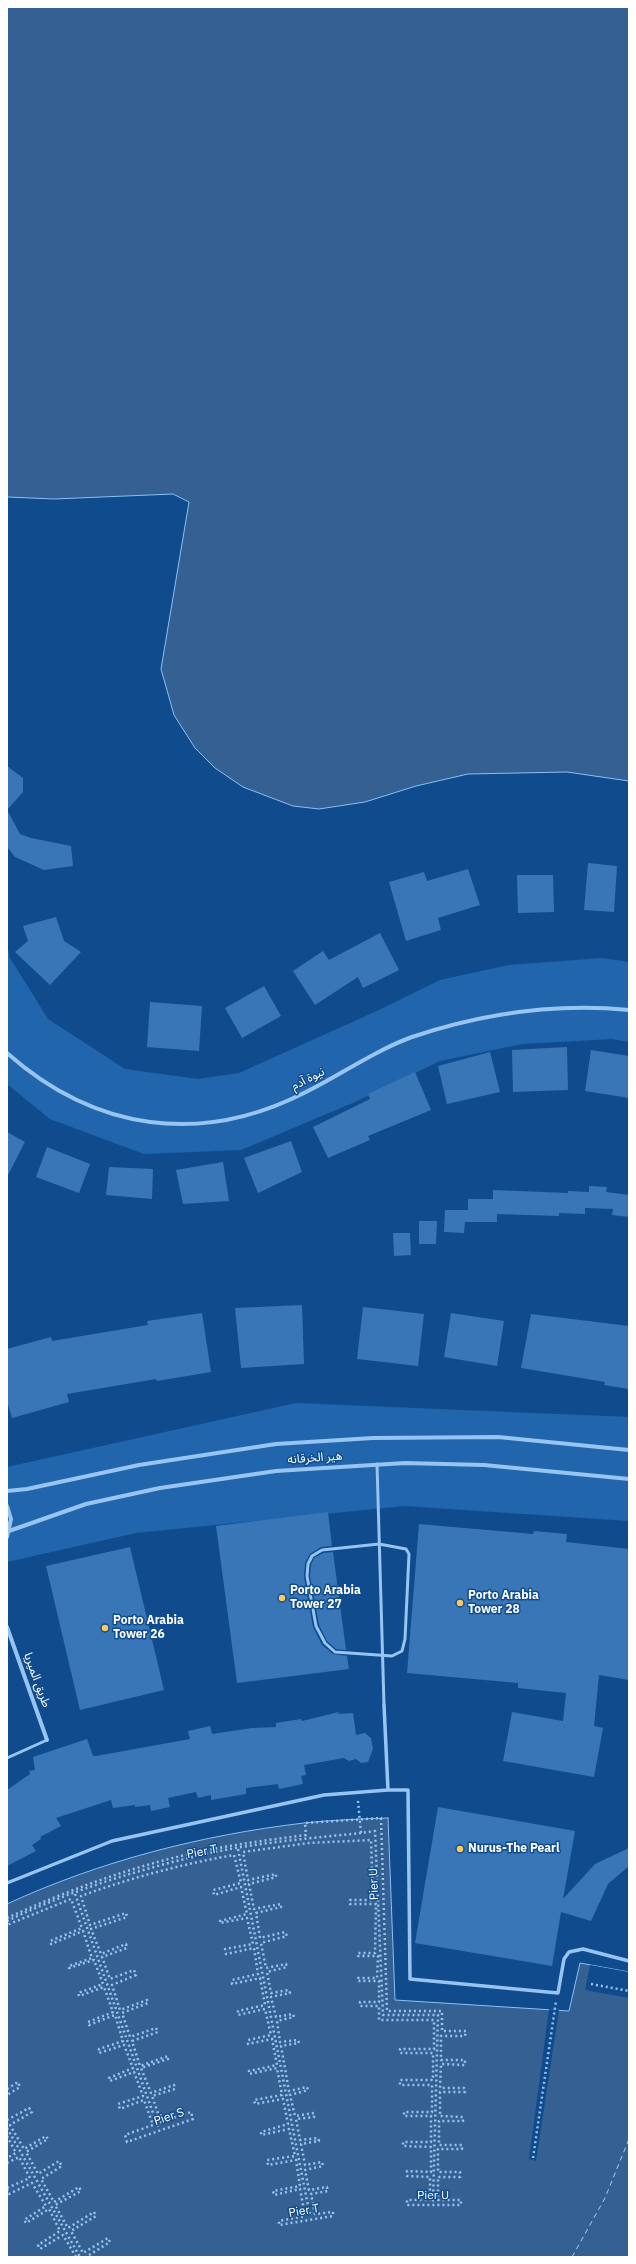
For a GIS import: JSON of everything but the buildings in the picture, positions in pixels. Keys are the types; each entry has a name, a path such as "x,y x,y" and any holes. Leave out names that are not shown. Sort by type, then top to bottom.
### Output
{"street":[{"name":"نيوة آدم","path":"7,1054 30,1074 68,1097 103,1112 161,1124 214,1123 261,1112 305,1093 411,1038 455,1025 501,1014 565,1008 629,1010"},
{"name":"هير الخرقانه","path":"7,1491 27,1489 139,1465 283,1443 373,1438 498,1437 629,1450"},
{"name":"هير الخرقانه","path":"9,1531 86,1504 160,1488 276,1471 377,1464 484,1465 629,1479"},
{"path":"7,1506 10,1519 7,1537"},
{"name":"طريق الميريا","path":"7,1627 47,1740"},
{"path":"384,1705 388,1790"},
{"path":"7,1883 112,1841 324,1795 408,1790 410,1979 558,1992 564,1959 569,1952 582,1949 629,1961"}],"lane":[{"path":"377,1464 384,1705"},
{"path":"379,1544 406,1549 409,1554 410,1567 405,1639 402,1651 392,1656 382,1656 335,1652 325,1643 316,1626 307,1576 308,1564 312,1556 322,1550 379,1544"},
{"path":"7,1758 47,1740"}],"path":[{"path":"358,1792 361,1834"},
{"name":"Pier U","path":"306,1836 305,1823 381,1818 387,2011 442,2011 442,2031 466,2032 465,2036 441,2036 441,2060 465,2060 465,2065 440,2064 440,2088 464,2088 465,2092 440,2092 440,2116 463,2116 463,2121 439,2121 439,2145 462,2145 462,2149 438,2149 438,2172 460,2172 460,2177 438,2177 438,2200 461,2200 461,2205 407,2205 407,2200 430,2200 430,2176 407,2176 407,2172 431,2172 431,2147 403,2146 403,2142 431,2142 431,2116 404,2116 404,2112 432,2112 432,2085 400,2085 400,2080 433,2080 433,2053 400,2053 400,2049 434,2049 434,2020 379,2020 379,2006 360,2006 360,2002 379,2002 379,1981 358,1981 358,1978 377,1978 378,1956 358,1956 358,1953 375,1953 376,1904 350,1904 350,1900 373,1900 371,1840 309,1843"},
{"path":"7,1921 106,1882 194,1856 238,1848 361,1834 375,1831 383,2015 438,2015 433,2202"},
{"name":"Pier T","path":"7,1918 74,1890 152,1864 235,1845 306,1836"},
{"name":"Pier T","path":"155,1872 194,1862 234,1855 241,1883 213,1890 214,1894 241,1887 247,1914 220,1921 220,1923 247,1918 253,1944 225,1949 226,1954 254,1948 258,1974 232,1980 232,1984 260,1978 265,2005 238,2010 238,2015 265,2008 271,2034 248,2040 248,2044 272,2039 277,2065 249,2071 249,2074 277,2068 282,2095 254,2100 255,2104 283,2098 288,2124 260,2132 261,2135 289,2129 295,2156 266,2160 268,2165 296,2160 300,2186 273,2190 274,2195 300,2189 306,2216 279,2221 279,2225 333,2216 332,2212 315,2214 311,2194 328,2191 327,2187 309,2190 305,2170 324,2166 322,2162 305,2165 301,2144 319,2141 318,2138 300,2140 296,2119 314,2117 314,2113 295,2116 290,2095 308,2090 307,2087 290,2091 281,2046 299,2043 298,2040 280,2042 277,2021 294,2017 293,2014 276,2017 271,1997 290,1993 289,1990 271,1993 267,1972 287,1967 286,1964 266,1968 261,1943 287,1936 285,1932 260,1938 256,1913 281,1907 281,1904 254,1909 249,1884 276,1877 276,1874 248,1880 243,1852 309,1843"},
{"path":"238,1848 310,2216"},
{"name":"Pier S","path":"7,1925 71,1899 82,1928 50,1941 51,1944 83,1931 92,1958 69,1966 69,1968 94,1960 103,1984 78,1993 79,1996 104,1987 113,2012 88,2022 89,2025 115,2015 123,2041 99,2049 99,2053 124,2045 133,2068 109,2078 110,2081 134,2072 143,2096 118,2104 120,2109 144,2100 153,2125 125,2135 127,2142 193,2119 191,2112 161,2122 152,2096 175,2088 174,2085 151,2093 141,2068 168,2059 168,2056 140,2066 132,2041 158,2032 156,2028 130,2037 122,2013 148,2003 146,2000 120,2010 112,1985 136,1974 134,1970 110,1979 102,1957 127,1948 126,1944 100,1954 92,1929 126,1916 126,1913 90,1925 81,1896 155,1872"},
{"path":"75,1894 158,2126"},
{"path":"591,1984 629,1991"},
{"path":"533,2158 558,1992"},
{"path":"7,2088 18,2082 20,2087 7,2094"},
{"path":"7,2120 29,2108 32,2112 10,2125 24,2149 46,2136 48,2139 26,2152 38,2174 59,2161 62,2166 41,2179 54,2202 79,2187 81,2191 55,2205 68,2228 94,2212 96,2216 71,2231 83,2253 108,2238 110,2242 86,2257"},
{"path":"7,2128 80,2257"},
{"path":"7,2136 16,2153 7,2158"},
{"path":"7,2163 18,2157 30,2178 7,2188 9,2194 32,2183 46,2206 24,2220 26,2223 49,2209 60,2231 38,2245 40,2249 63,2235 76,2257"}],"shaded area":[{"path":"7,7 629,7 629,781 567,772 468,774 416,786 365,802 319,809 293,806 243,787 215,768 195,748 174,715 161,669 189,502 173,494 54,499 7,497"},
{"path":"7,946 10,958 48,1019 125,1069 198,1079 239,1073 379,1010 440,980 509,965 602,958 629,962 629,1042 612,1039 522,1044 440,1061 355,1102 241,1150 144,1154 50,1119 7,1084"},
{"path":"296,1403 629,1417 629,1521 404,1506 136,1533 7,1562 7,1467"},
{"path":"388,1818 395,2000 569,2011 580,1963 629,1972 629,2257 7,2257 7,1904 78,1875 152,1852 190,1843 266,1828 304,1823"}],"pier":[{"path":"590,1965 629,1972 629,1998 585,1990"},
{"path":"549,2009 559,2010 536,2161 529,2159"}],"ferry route":[{"path":"572,2257 605,2198 629,2139"}],"place":[{"name":"Porto Arabia Tower 27","path":"282,1598"},
{"name":"Porto Arabia Tower 28","path":"460,1603"},
{"name":"Porto Arabia Tower 26","path":"105,1628"},
{"name":"Nurus-The Pearl","path":"460,1849"}]}
